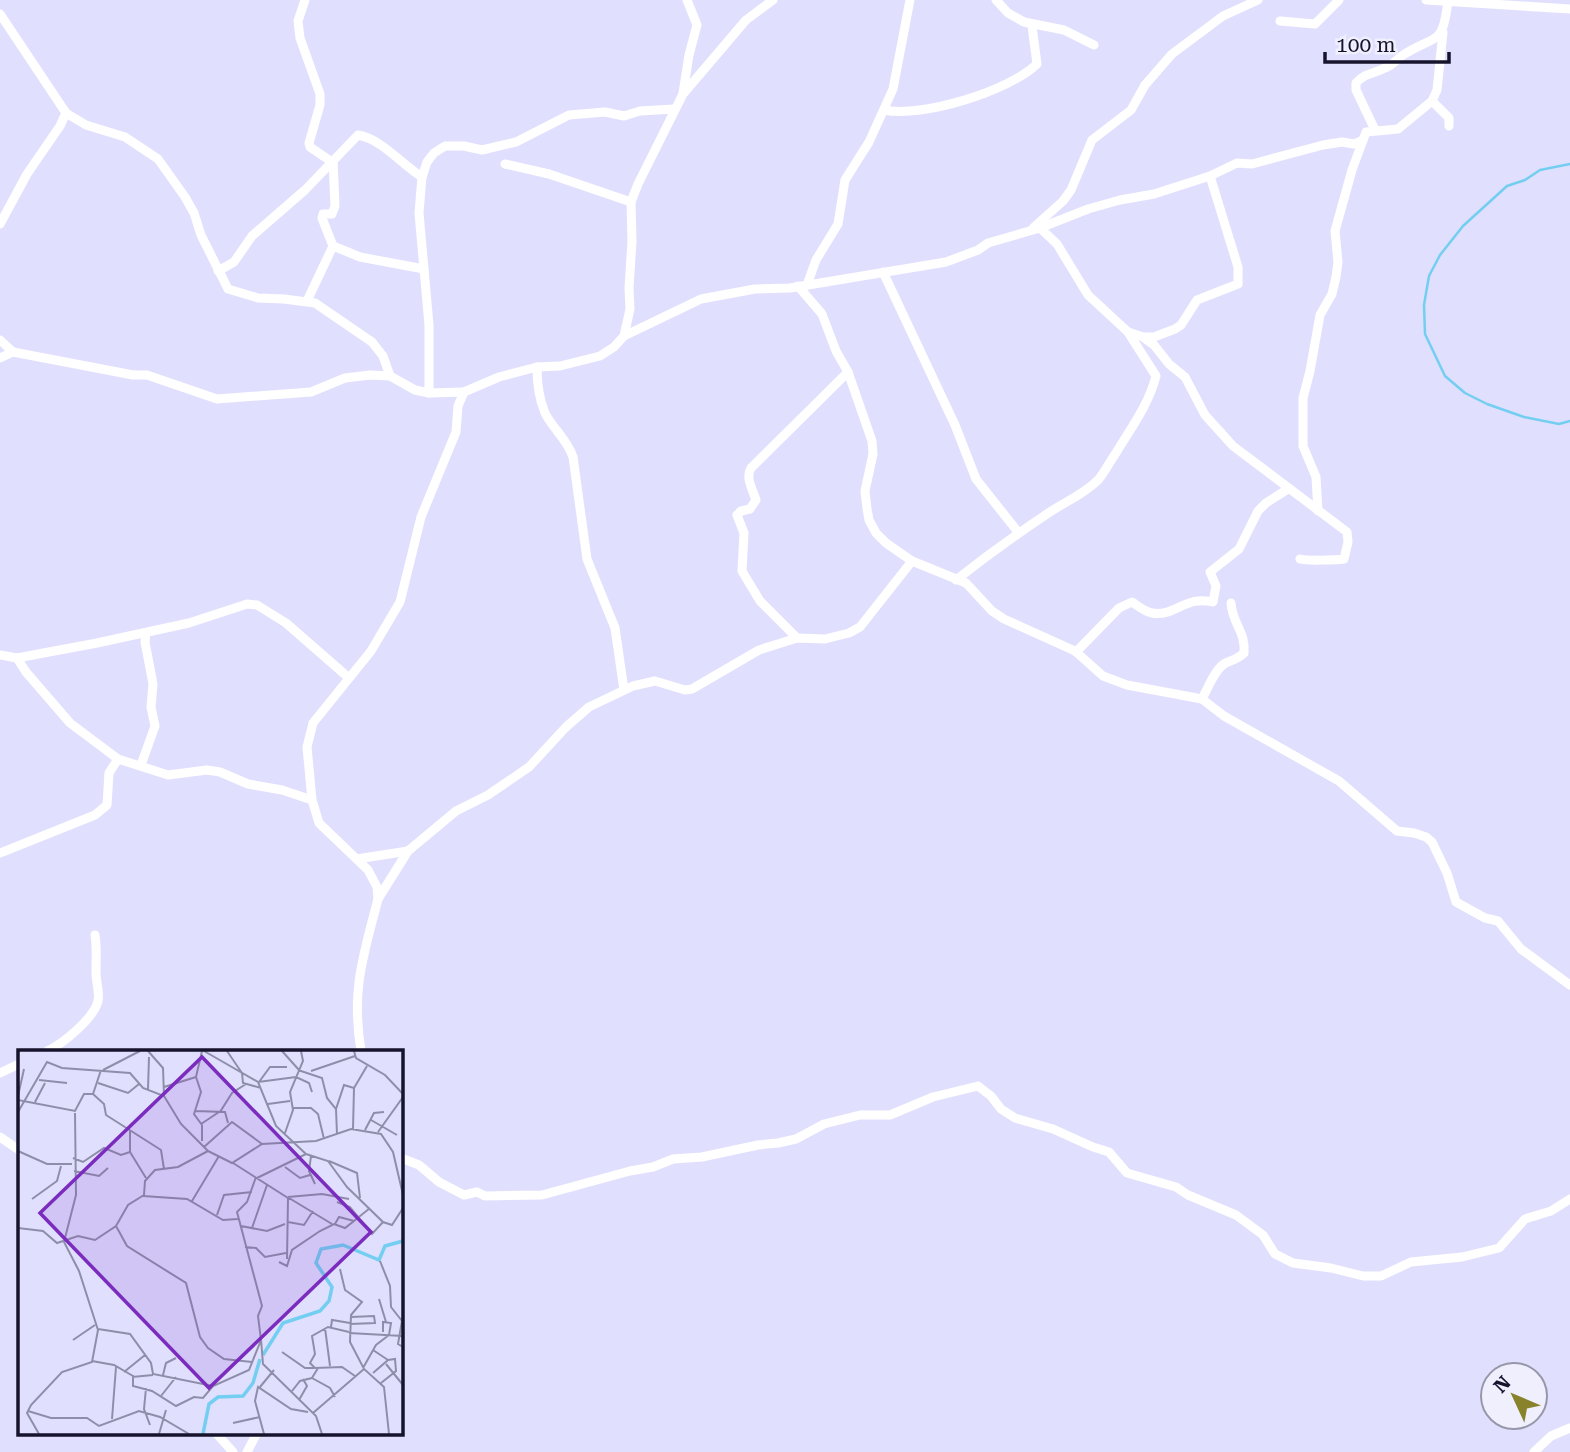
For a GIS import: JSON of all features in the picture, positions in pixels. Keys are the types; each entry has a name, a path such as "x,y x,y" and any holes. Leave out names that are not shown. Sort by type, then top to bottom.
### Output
{"street":[{"path":"305,0 298,21 300,38 320,94 320,106 309,144 333,161"},
{"path":"683,94 688,55 697,25 687,0"},
{"path":"624,336 630,309 631,202 646,165 683,94 746,20 773,0"},
{"path":"802,285 838,224 845,180 869,142 893,89 911,0"},
{"path":"996,0 1009,12 1032,26 1064,30 1094,45"},
{"path":"1029,231 1063,201 1071,190 1092,140 1131,110 1145,85 1172,54 1223,16 1258,0"},
{"path":"1280,21 1315,24 1339,0"},
{"path":"1426,0 1570,9"},
{"path":"1318,511 1316,477 1303,446 1303,398 1320,315 1332,294 1336,277 1338,262 1335,231 1366,132 1398,130 1432,101 1437,90 1448,1"},
{"path":"0,14 66,113 86,125 125,137 158,159 189,205 224,284 232,291 258,299 307,301 329,311 373,342 383,356 390,376"},
{"path":"884,110 895,112 936,107 1003,87 1028,73 1037,64 1032,26"},
{"path":"1375,130 1356,90 1357,80 1365,74 1387,68 1443,32"},
{"path":"1432,101 1448,118 1449,126"},
{"path":"429,393 429,325 419,213 422,177 427,162 434,153 445,146 492,149 516,142 569,115 605,112 624,116 640,111 674,108"},
{"path":"0,224 27,174 60,127 66,113"},
{"path":"218,271 233,262 252,236 358,135 376,141 405,167 422,177"},
{"path":"0,340 13,352 134,375 147,375 217,399 310,392 345,378 390,376 415,390 429,393 464,392 499,377 600,356 624,336 701,299 946,262 978,250 988,243 1119,200 1154,194 1225,171 1237,163 1252,164 1323,145 1342,142 1354,144 1363,140"},
{"path":"333,161 335,206 332,214 323,214 322,218 333,246 360,257 424,269"},
{"path":"505,164 549,174 631,202"},
{"path":"1143,337 1154,337 1175,329 1181,325 1197,300 1238,284 1238,267 1210,176"},
{"path":"956,580 1018,532 1077,497 1099,478 1144,408 1156,376 1128,332 1088,295 1057,244 1040,228"},
{"path":"307,301 333,246"},
{"path":"883,272 955,425 976,479 1018,532"},
{"path":"802,285 822,314 836,351 848,372 872,441 873,454 865,491 869,520 886,543 912,561 966,583 992,611 1076,652 1103,676 1115,681 1202,699 1224,716 1339,781 1397,831 1426,837 1439,855 1455,902 1485,918 1498,921 1521,949 1570,985"},
{"path":"1128,332 1143,337 1154,345 1169,364 1185,377 1205,415 1233,446 1347,533 1344,559 1321,558 1310,562 1300,559"},
{"path":"0,358 13,352"},
{"path":"537,367 537,382 545,412 570,445 587,559 615,628 624,690"},
{"path":"797,638 760,601 741,571 744,533 737,515 750,509 757,499 750,484 748,472 751,468 848,372"},
{"path":"378,899 374,879 319,822 312,800 307,747 313,723 371,651 400,602 424,508 456,432 455,418 464,392"},
{"path":"1076,652 1127,603 1132,602 1150,613 1160,614 1175,610 1189,601 1213,601 1216,586 1210,572 1239,548 1258,511 1288,489"},
{"path":"361,1050 356,1010 358,984 378,899 408,851 456,811 530,767 566,727 589,707 624,690 655,681 685,690 709,680 759,650 797,638 825,639 849,633 860,627 912,561"},
{"path":"1202,699 1218,670 1244,653 1245,639 1232,614 1231,603"},
{"path":"0,654 18,658 146,633 189,623 247,604 257,605 296,631 349,678"},
{"path":"141,765 155,726 151,707 153,684 145,642 146,633"},
{"path":"18,658 26,672 70,723 118,759 168,775 207,770 220,772 248,784 282,790 312,800"},
{"path":"0,853 96,815 107,804 109,773 118,759"},
{"path":"357,859 408,851"},
{"path":"49,1050 72,1035 98,1001 98,954 95,935"},
{"path":"0,1073 18,1064"},
{"path":"402,1158 419,1166 439,1182 464,1195 477,1192 485,1196 542,1195 653,1167 673,1158 702,1157 796,1139 824,1124 860,1115 890,1115 933,1097 978,1086 991,1096 1001,1109 1015,1118 1053,1129 1109,1152 1127,1173 1176,1187 1188,1195 1236,1215 1263,1235 1275,1254 1293,1263 1363,1276 1381,1276 1411,1262 1462,1257 1499,1248 1525,1219 1551,1211 1570,1199"},
{"path":"0,1137 18,1149"},
{"path":"1534,1452 1551,1436 1570,1428"},
{"path":"217,1434 233,1452"},
{"path":"247,1452 256,1434"}],"waterway":[{"path":"1570,164 1540,170 1525,180 1507,186 1463,226 1440,255 1429,276 1424,305 1425,334 1445,376 1465,393 1524,417 1559,424 1570,421"}]}
